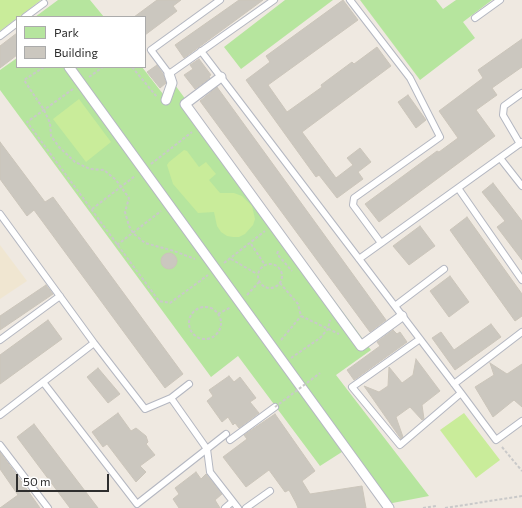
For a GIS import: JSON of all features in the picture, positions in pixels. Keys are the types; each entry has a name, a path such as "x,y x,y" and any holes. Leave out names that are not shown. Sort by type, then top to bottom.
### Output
{"street":[{"path":"70,68 389,508"},
{"path":"166,100 172,83 169,74"},
{"path":"221,77 185,104 361,346 402,316"}],"lane":[{"path":"220,0 151,50 169,74 271,1"},
{"path":"350,0 410,78 440,137 354,198 353,205 381,243"},
{"path":"474,18 500,0"},
{"path":"26,16 44,3"},
{"path":"0,36 16,24"},
{"path":"201,51 496,440 522,420"},
{"path":"359,259 521,143 503,115 504,106 522,93"},
{"path":"500,158 522,186"},
{"path":"458,188 522,280"},
{"path":"0,214 94,343 145,409 171,398 189,384"},
{"path":"394,306 444,269"},
{"path":"0,340 60,296"},
{"path":"454,384 522,332"},
{"path":"420,339 352,387 400,445 461,393"},
{"path":"0,415 94,343"},
{"path":"43,382 139,506 226,434"},
{"path":"171,398 207,449 210,472 238,508"},
{"path":"230,440 275,408"},
{"path":"0,445 48,508"},
{"path":"246,508 270,491"},
{"path":"224,508 232,502"}],"path":[{"path":"42,68 24,80 44,110 50,123 51,136 59,147 75,162 90,169 104,170 116,180 129,198 124,212 128,226 132,233 145,243 199,260"},
{"path":"102,68 26,122 160,301 170,303 251,244 273,225"},
{"path":"133,68 158,98 166,100"},
{"path":"117,245 169,205"},
{"path":"282,237 278,254 293,272"},
{"path":"251,244 265,265"},
{"path":"231,259 258,274"},
{"path":"265,265 272,265 279,268 282,276 280,283 272,288 266,288 259,282 258,274 259,270 265,265"},
{"path":"280,283 298,304 301,316"},
{"path":"204,307 214,310 220,318 221,324 217,333 208,338 203,338 198,337 191,330 190,320 195,311 204,307"},
{"path":"284,363 320,338 328,329 330,322 328,314"},
{"path":"274,349 301,316"},
{"path":"301,316 341,336"},
{"path":"275,408 320,373"},
{"path":"496,440 522,471"},
{"path":"445,508 522,496"},
{"path":"422,508 436,506"}],"shaded area":[{"path":"0,245 27,281 0,299"}],"green space":[{"path":"0,0 41,0 20,16 16,16 16,19 0,31"},
{"path":"58,0 90,0 103,16 36,16"},
{"path":"285,0 333,0 241,69 224,47"},
{"path":"360,0 436,0 443,9 456,0 492,0 463,22 475,38 420,80"},
{"path":"16,59 16,68 143,68 163,94 175,85 371,350 336,375 429,496 382,505 345,450 320,466 238,356 211,377 0,90 0,70"},
{"path":"79,99 111,142 86,162 53,119"},
{"path":"184,150 187,151 199,167 206,162 216,174 209,180 220,193 234,193 242,196 252,206 255,219 253,225 245,234 239,237 233,237 227,236 221,232 217,226 214,212 198,213 173,184 167,165"},
{"path":"464,413 500,460 476,478 440,430"}],"building":[{"path":"157,0 181,0 173,6 177,11 146,34 146,16 135,16"},
{"path":"239,0 263,0 184,58 175,45"},
{"path":"343,0 358,20 268,85 287,112 322,87 321,85 352,62 354,64 377,47 391,66 302,132 336,178 353,165 347,158 360,148 371,162 358,172 363,179 337,198 319,175 316,177 246,80 270,62 266,56"},
{"path":"16,34 16,56 0,68 0,46"},
{"path":"522,39 522,67 492,88 497,95 476,110 495,136 379,222 365,204 437,151 439,152 458,138 439,111 483,78 478,70"},
{"path":"199,59 211,75 209,76 210,78 195,89 184,75 193,69 190,65"},
{"path":"157,65 163,74 166,83 160,88 147,72"},
{"path":"217,87 386,320 370,332 200,101"},
{"path":"408,95 426,120 416,128 398,102"},
{"path":"0,142 45,202 53,197 183,374 165,388 34,210 27,216 0,179"},
{"path":"493,183 522,221 522,260 497,227 505,221 482,192"},
{"path":"467,217 522,294 522,316 515,321 450,230"},
{"path":"420,226 435,246 409,265 393,246"},
{"path":"169,253 175,255 177,261 175,267 169,269 163,267 161,261 163,255"},
{"path":"450,276 469,302 449,317 430,291"},
{"path":"46,285 53,294 0,330 0,316"},
{"path":"48,320 62,339 0,384 0,355"},
{"path":"491,324 501,337 455,370 432,338 441,332 454,350"},
{"path":"393,330 397,334 400,332 407,342 354,380 347,370 380,346 377,342"},
{"path":"416,359 440,391 422,405 424,419 422,420 410,407 396,417 403,437 401,439 364,386 379,392 388,386 389,367 402,383 413,375"},
{"path":"490,363 507,374 522,364 522,407 514,400 493,417 475,387 494,375"},
{"path":"98,368 120,394 108,403 87,377"},
{"path":"229,376 234,382 240,377 256,398 250,402 259,413 239,428 235,423 233,425 228,417 222,422 207,401 213,396 209,390"},
{"path":"118,413 131,431 136,428 146,436 148,442 146,444 155,455 140,466 146,472 136,482 107,444 103,447 92,432"},
{"path":"275,414 315,471 302,481 310,494 362,486 366,508 298,508 289,490 285,492 269,470 246,487 223,457 247,439 244,435"},
{"path":"34,424 98,508 70,508 17,437"},
{"path":"0,452 40,508 0,508 18,495 0,469"},
{"path":"196,472 201,479 206,474 222,494 215,500 220,508 179,508 173,499 179,494 175,488"}]}
